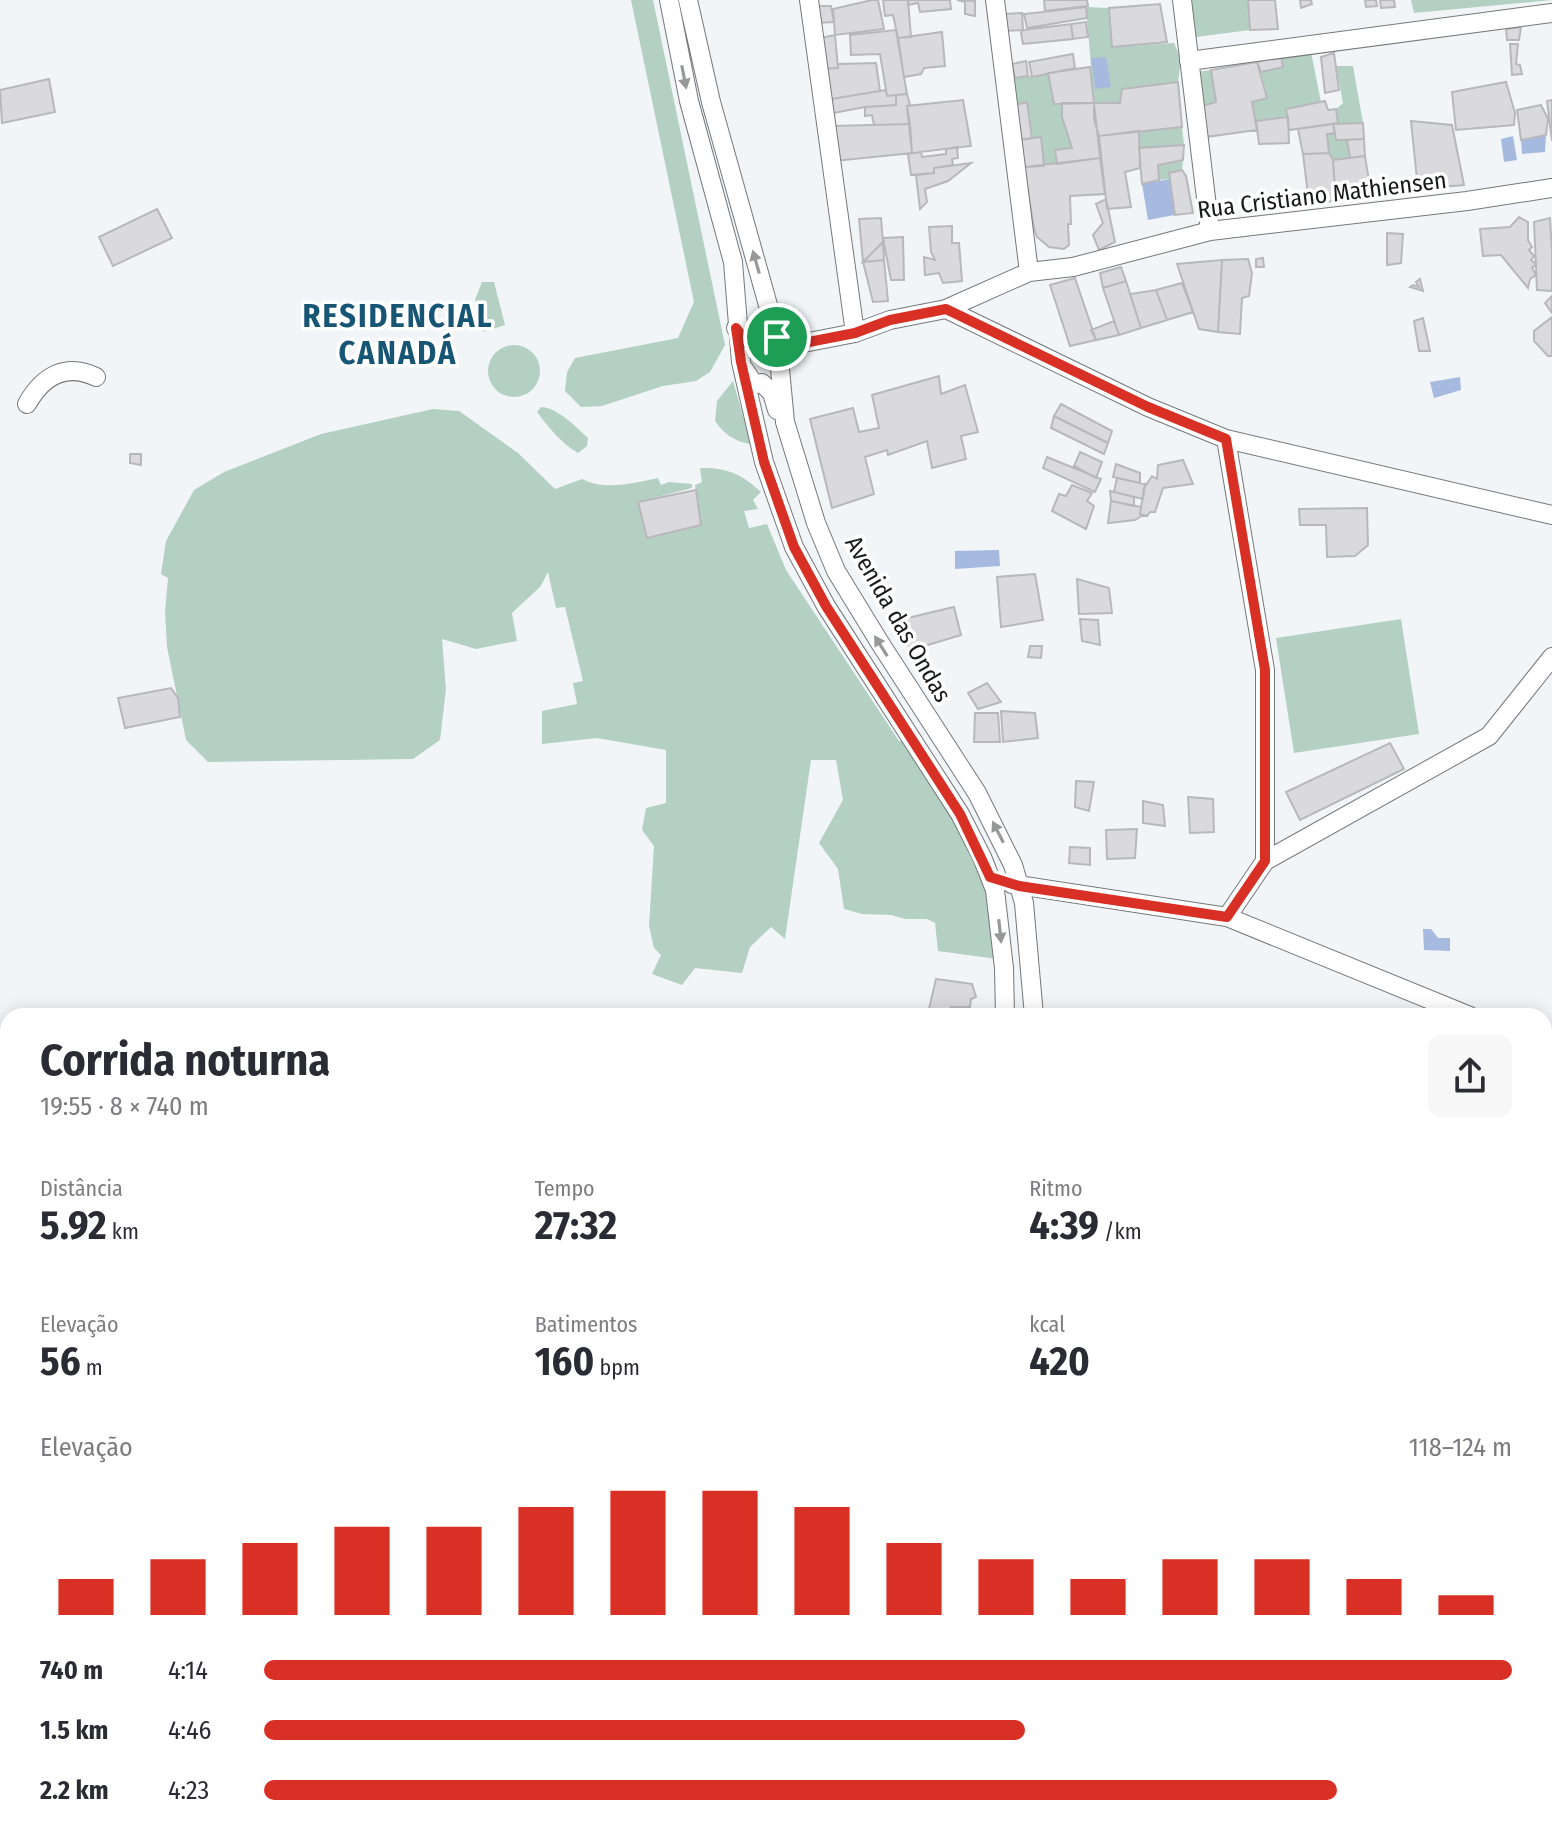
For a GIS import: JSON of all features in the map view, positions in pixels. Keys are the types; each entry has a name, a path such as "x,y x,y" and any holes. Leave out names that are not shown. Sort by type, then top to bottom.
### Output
{"street":[{"name":"Avenida das Ondas","path":"669,0 689,101 733,262 741,362 764,462 794,547 826,606 960,814 990,877 995,890 1000,932 1005,1008"},
{"name":"Avenida das Ondas","path":"688,0 711,102 778,342 785,422 816,523 836,571 977,793 1002,839 1024,903 1033,1008"},
{"path":"809,0 855,333"},
{"path":"995,0 1029,272"},
{"path":"1182,0 1210,231"},
{"path":"1189,61 1552,13"},
{"name":"Rua Cristiano Mathiensen","path":"736,328 748,344 761,348 778,342 855,333 890,320 946,309 1029,272 1073,267 1210,231 1552,188"},
{"path":"946,309 1148,407 1226,439 1552,515"},
{"path":"741,362 754,384 762,383 772,393 792,445"},
{"path":"27,404 37,387 48,377 82,370 96,377"},
{"path":"1226,439 1265,670 1265,861"},
{"path":"1227,917 1265,861 1489,736 1552,657"},
{"path":"990,877 1019,886 1227,917 1450,1008"}],"green space":[{"path":"631,0 653,0 725,345 710,372 696,381 663,386 602,406 581,407 565,391 567,372 575,358 678,338 694,302"},
{"path":"1190,0 1248,0 1250,30 1196,37"},
{"path":"1411,0 1552,0 1414,13"},
{"path":"1086,7 1109,8 1112,47 1174,43 1181,59 1178,82 1122,89 1120,103 1094,103"},
{"path":"1311,52 1321,102 1286,109 1288,117 1256,121 1252,102 1267,97 1261,72 1283,67 1281,56"},
{"path":"1336,66 1353,66 1363,123 1338,123 1336,109 1343,103"},
{"path":"1211,70 1216,102 1202,106 1197,72"},
{"path":"1048,73 1062,103 1062,117 1072,148 1055,151 1057,164 1044,166 1041,137 1032,138 1027,103 1015,105 1015,78"},
{"path":"1182,127 1184,145 1139,148 1139,131"},
{"path":"1335,133 1337,140 1347,140 1350,158 1333,160 1327,134"},
{"path":"1183,160 1182,170 1169,173 1170,179 1159,180 1158,165"},
{"path":"482,282 494,282 505,325 483,332 475,300"},
{"path":"514,345 532,353 540,371 532,389 514,397 496,389 488,371 496,353"},
{"path":"733,381 751,444 730,437 715,421 717,401"},
{"path":"541,407 553,410 572,423 588,438 587,446 578,453 566,445 537,412"},
{"path":"433,409 459,411 518,453 555,489 582,479 600,485 629,484 658,478 661,485 669,482 692,484 692,488 638,502 647,538 700,525 695,485 702,482 700,468 733,473 761,492 753,500 758,509 744,511 749,528 767,524 786,570 899,741 908,741 972,851 987,890 997,959 938,951 935,923 927,919 862,914 844,909 838,869 819,843 843,800 836,760 811,760 785,939 771,927 750,947 742,973 695,968 682,985 652,974 661,955 654,948 649,926 654,846 642,830 646,808 666,803 666,750 597,738 542,744 542,711 577,704 573,683 583,681 565,607 556,608 548,572 540,587 512,613 517,641 476,649 442,639 446,689 440,740 413,759 208,762 186,740 167,647 165,612 168,578 161,574 166,541 194,490 224,472 321,434"},
{"path":"1401,619 1419,734 1294,753 1276,638"}],"water":[{"path":"1106,57 1111,87 1095,89 1091,58"},
{"path":"1546,135 1545,152 1522,154 1521,140"},
{"path":"1513,136 1517,160 1504,162 1501,139"},
{"path":"1170,179 1175,215 1148,220 1142,184"},
{"path":"1460,377 1461,390 1434,398 1430,382"},
{"path":"999,550 1000,566 955,569 955,551"},
{"path":"1423,929 1431,929 1438,938 1450,938 1450,951 1424,950"}],"building":[{"path":"878,0 884,29 835,35 833,9"},
{"path":"883,0 908,0 911,37 898,38 893,15 885,16"},
{"path":"908,0 950,0 951,9 920,12 918,3 908,5"},
{"path":"957,0 975,1 975,16 965,14 965,2"},
{"path":"1044,0 1087,0 1088,6 1045,11"},
{"path":"1248,0 1275,0 1278,29 1250,30"},
{"path":"1300,0 1311,0 1312,4 1301,8"},
{"path":"1365,0 1376,0 1377,6 1366,7"},
{"path":"1380,0 1394,0 1395,7 1381,8"},
{"path":"1160,4 1167,42 1112,47 1109,8"},
{"path":"814,6 831,6 834,22 816,23"},
{"path":"1086,7 1087,18 1027,28 1024,14"},
{"path":"1022,13 1023,30 1005,31 1004,14"},
{"path":"1086,22 1088,37 1073,39 1071,24"},
{"path":"1071,24 1073,39 1023,44 1023,30"},
{"path":"1521,27 1519,40 1507,40 1506,29"},
{"path":"896,30 907,94 887,96 880,54 851,55 850,35"},
{"path":"942,32 945,66 924,68 921,74 904,77 898,38"},
{"path":"835,35 838,68 823,69 820,38"},
{"path":"1510,44 1518,44 1516,64 1520,65 1522,74 1512,75"},
{"path":"1334,53 1339,90 1325,93 1321,57"},
{"path":"1073,54 1075,68 1032,77 1029,62"},
{"path":"1281,56 1283,67 1261,72 1257,62"},
{"path":"1026,61 1028,76 1015,78 1012,64"},
{"path":"1257,62 1267,98 1252,102 1257,130 1206,137 1202,106 1216,102 1211,70"},
{"path":"876,63 880,91 825,100 823,69 838,68 838,64"},
{"path":"1090,67 1094,103 1054,104 1048,73"},
{"path":"49,79 55,112 2,123 0,90"},
{"path":"1178,82 1182,127 1099,136 1094,103 1120,103 1122,89"},
{"path":"1506,82 1515,113 1514,125 1456,130 1452,92"},
{"path":"886,90 887,96 896,95 896,105 828,114 825,100"},
{"path":"907,94 910,124 874,125 872,115 865,116 865,107 896,105 896,95"},
{"path":"963,100 971,146 912,153 907,106"},
{"path":"1552,100 1552,141 1547,101"},
{"path":"1325,101 1328,110 1336,109 1338,123 1289,130 1286,109"},
{"path":"1027,102 1032,138 1020,140 1015,105"},
{"path":"1062,103 1094,103 1100,158 1057,164 1055,150 1072,148 1062,117"},
{"path":"1541,105 1548,119 1546,135 1521,140 1517,110"},
{"path":"1288,117 1289,143 1259,144 1256,121"},
{"path":"1411,121 1452,125 1464,185 1418,189"},
{"path":"1363,123 1364,139 1336,140 1333,124"},
{"path":"910,124 912,153 835,161 833,126"},
{"path":"1333,124 1335,133 1327,134 1329,153 1303,154 1298,129"},
{"path":"1139,131 1140,168 1125,172 1131,207 1107,209 1099,136"},
{"path":"1041,137 1044,166 1024,167 1020,140"},
{"path":"1364,139 1365,156 1350,158 1347,140"},
{"path":"1184,145 1183,160 1158,165 1159,180 1142,184 1139,148"},
{"path":"957,147 958,158 952,159 953,165 934,168 934,173 911,175 908,154 921,152 922,157 946,154 946,149"},
{"path":"1329,153 1333,160 1336,201 1309,203 1303,154"},
{"path":"1365,156 1370,187 1335,190 1333,160"},
{"path":"1100,158 1105,194 1070,196 1069,245 1064,249 1049,247 1037,237 1034,228 1024,167"},
{"path":"971,163 948,181 925,189 927,202 920,209 916,175 934,173 934,168"},
{"path":"1182,170 1193,213 1175,215 1169,173"},
{"path":"1106,199 1115,242 1099,250 1093,235 1103,223 1096,204"},
{"path":"157,209 172,238 113,266 99,237"},
{"path":"1519,217 1528,222 1528,240 1532,247 1529,250 1534,256 1531,260 1536,264 1532,268 1536,275 1530,279 1528,288 1501,255 1483,256 1480,229 1510,227"},
{"path":"881,218 883,242 863,262 859,219"},
{"path":"1550,218 1552,291 1537,290 1534,222"},
{"path":"952,226 952,243 959,243 962,281 943,283 939,273 925,275 924,257 935,260 931,252 929,227"},
{"path":"1387,233 1403,234 1401,263 1387,265"},
{"path":"903,237 904,280 891,280 883,238"},
{"path":"883,242 884,260 863,262"},
{"path":"1263,258 1264,267 1256,267 1256,259"},
{"path":"1248,259 1252,273 1249,296 1242,298 1240,334 1218,332 1222,260"},
{"path":"884,260 888,301 873,302 863,262"},
{"path":"1222,260 1218,332 1199,329 1177,264"},
{"path":"1121,267 1126,281 1103,288 1100,273"},
{"path":"1075,278 1096,340 1070,346 1050,285"},
{"path":"1420,279 1423,291 1410,287 1419,287 1416,282"},
{"path":"1126,281 1141,328 1119,335 1103,288"},
{"path":"1182,283 1193,312 1167,320 1156,290"},
{"path":"1156,290 1167,320 1141,328 1130,294"},
{"path":"1552,296 1552,313 1545,303"},
{"path":"1552,317 1552,356 1548,356 1534,341 1534,331"},
{"path":"1423,318 1430,351 1419,351 1414,321"},
{"path":"1114,321 1119,335 1096,340 1091,330"},
{"path":"939,376 941,394 965,385 978,432 961,436 966,459 932,468 927,441 888,455 887,450 865,457 874,494 832,508 810,419 853,408 859,432 879,428 872,395"},
{"path":"1061,404 1112,431 1108,443 1054,416"},
{"path":"1054,416 1108,443 1104,454 1051,428"},
{"path":"1080,452 1102,462 1096,478 1074,466"},
{"path":"130,454 141,454 141,465 130,463"},
{"path":"1047,457 1101,479 1095,492 1043,468"},
{"path":"1183,460 1193,484 1163,488 1155,512 1147,516 1140,514 1144,488 1152,476 1157,479 1158,465"},
{"path":"1116,464 1140,473 1140,483 1113,477"},
{"path":"1117,478 1145,484 1143,499 1114,492"},
{"path":"1072,485 1092,493 1087,501 1094,506 1086,529 1052,511 1059,494 1066,496"},
{"path":"696,490 701,525 647,538 638,502"},
{"path":"1110,491 1134,497 1134,506 1111,501"},
{"path":"1111,501 1141,507 1140,514 1143,515 1135,520 1108,523"},
{"path":"1367,508 1368,545 1355,556 1327,557 1326,525 1300,525 1299,509"},
{"path":"1035,574 1043,620 1001,627 997,577"},
{"path":"1077,579 1109,588 1112,613 1079,614"},
{"path":"954,607 961,635 911,650 895,621"},
{"path":"1080,619 1098,620 1100,645 1082,641"},
{"path":"1030,646 1042,646 1041,658 1028,657"},
{"path":"987,683 1001,702 978,709 968,693"},
{"path":"171,688 178,698 180,717 125,728 118,698"},
{"path":"1001,711 1035,713 1038,738 1003,742"},
{"path":"975,713 998,713 1000,742 974,742"},
{"path":"1390,743 1404,769 1300,820 1286,792"},
{"path":"1076,781 1094,782 1089,811 1075,807"},
{"path":"1188,797 1213,799 1214,832 1190,833"},
{"path":"1143,801 1163,805 1165,826 1143,823"},
{"path":"1137,829 1135,858 1107,859 1106,830"},
{"path":"1070,847 1090,848 1090,865 1069,863"},
{"path":"936,979 972,984 976,997 971,999 970,1007 929,1008"}],"district":[{"name":"RESIDENCIAL CANADÁ","path":"398,334"}],"route":[{"path":"946,309 1148,407 1226,439 1265,670 1265,861 1227,917 1019,886 990,877 960,814 826,606 794,547 764,462 736,328 748,344 761,348 777,337 778,348 855,333 890,320 946,309"}]}
